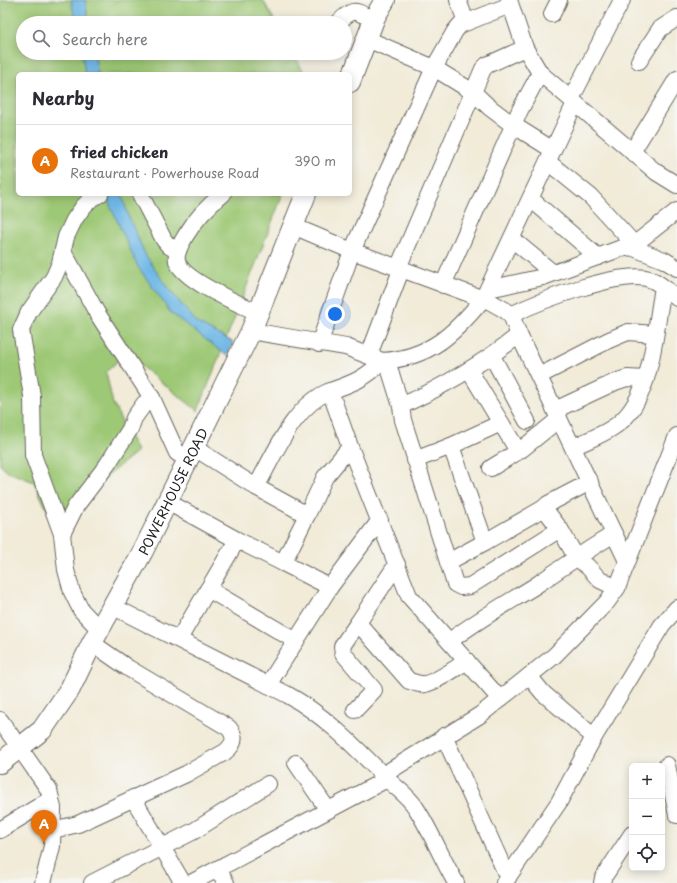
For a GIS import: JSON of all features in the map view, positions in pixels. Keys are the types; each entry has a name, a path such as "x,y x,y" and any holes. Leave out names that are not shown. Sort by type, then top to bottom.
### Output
{"main road":[{"path":"352,77 367,39 375,12 385,0"},
{"name":"POWERHOUSE ROAD","path":"0,763 20,749 42,730 70,689 95,636 143,551 166,501 236,363 253,327 305,196"}],"street":[{"path":"458,0 466,22"},
{"path":"552,14 559,0"},
{"path":"221,196 202,213 189,231 178,251 176,260 180,266 198,283 253,327 319,344 346,347 379,359 399,360 433,348 468,317 487,296 573,101 622,0"},
{"path":"319,344 352,251 434,68 455,30 460,25 510,2 525,48 540,72 656,172 677,185"},
{"path":"345,16 350,11 354,10 375,12"},
{"path":"639,61 660,29 677,18"},
{"path":"367,39 434,68 473,92 489,107 550,156 591,197 633,245 677,268"},
{"path":"256,487 300,412 320,395 356,382 369,374 379,359 400,269 483,69 487,65 525,48"},
{"path":"443,286 513,125 540,72"},
{"path":"632,152 677,79"},
{"path":"53,830 78,824 186,774 226,752 231,748 234,741 234,734 229,728 128,668 95,636 72,592 66,570 62,534 33,455 32,396 21,338 24,322 54,277 66,237 74,220 83,207 97,196"},
{"path":"141,196 164,240 169,246 178,251"},
{"path":"530,199 598,257"},
{"path":"487,296 633,245 677,212"},
{"path":"293,226 352,251 443,286 487,296 508,312 627,561"},
{"path":"512,239 553,273"},
{"path":"62,251 97,313 152,398 177,453 190,453 306,515"},
{"path":"508,312 606,281 636,276 652,280 677,298"},
{"path":"573,447 605,433 620,423 644,387 650,364 663,288"},
{"path":"539,376 609,340 628,332 654,334"},
{"path":"401,406 428,394 469,370 492,356 519,335"},
{"path":"492,356 527,421"},
{"path":"379,359 401,406 403,420 415,460 455,584 461,588 470,586 560,529"},
{"path":"469,370 518,452"},
{"path":"491,468 518,452 557,414 615,382 627,378 646,378"},
{"path":"330,391 350,447 409,596 500,699"},
{"path":"62,534 76,506 107,465 130,429 134,418 144,404 152,398"},
{"path":"415,460 452,446 501,423"},
{"path":"191,883 328,810 385,777 444,736 480,715 554,656 607,602 617,588 677,436"},
{"path":"452,446 485,542"},
{"path":"283,563 325,477 350,447"},
{"path":"448,562 544,508 548,504 590,482"},
{"path":"166,501 237,540 330,587"},
{"path":"544,508 560,529 576,557 600,580 617,588"},
{"path":"268,685 330,587 380,520"},
{"path":"450,641 469,626 614,534"},
{"path":"179,639 237,540"},
{"path":"355,710 374,690 343,653 342,646 397,564"},
{"path":"208,589 296,641"},
{"path":"112,606 308,706 323,717 385,777 402,791 416,807 456,883"},
{"path":"506,881 559,802 594,737 662,625 677,608"},
{"path":"358,623 409,680 417,683 425,684 434,680 467,660"},
{"path":"529,676 543,694 594,737"},
{"path":"0,720 48,790 51,799 53,808 52,846 43,883"},
{"path":"444,736 506,881"},
{"path":"296,763 328,810"},
{"path":"669,764 677,815"},
{"path":"92,883 113,878 194,831 268,784"},
{"path":"133,798 183,883"},
{"path":"0,830 51,799"},
{"path":"602,883 603,878 631,835"},
{"path":"218,869 226,883"}],"green space":[{"path":"1,0 263,0 272,16 16,16 16,60 297,60 304,72 16,72 16,196 282,196 198,411 125,354 106,372 113,404 137,451 101,481 62,542 34,482 8,472 0,465"}],"water":[{"path":"71,0 85,0 88,16 74,16"},
{"path":"83,60 95,60 98,72 85,72"},
{"path":"108,196 123,196 128,215 145,254 167,287 197,323 233,342 227,356 171,313 138,267 110,205"}],"place":[{"name":"fried chicken","path":"44,843"}]}
